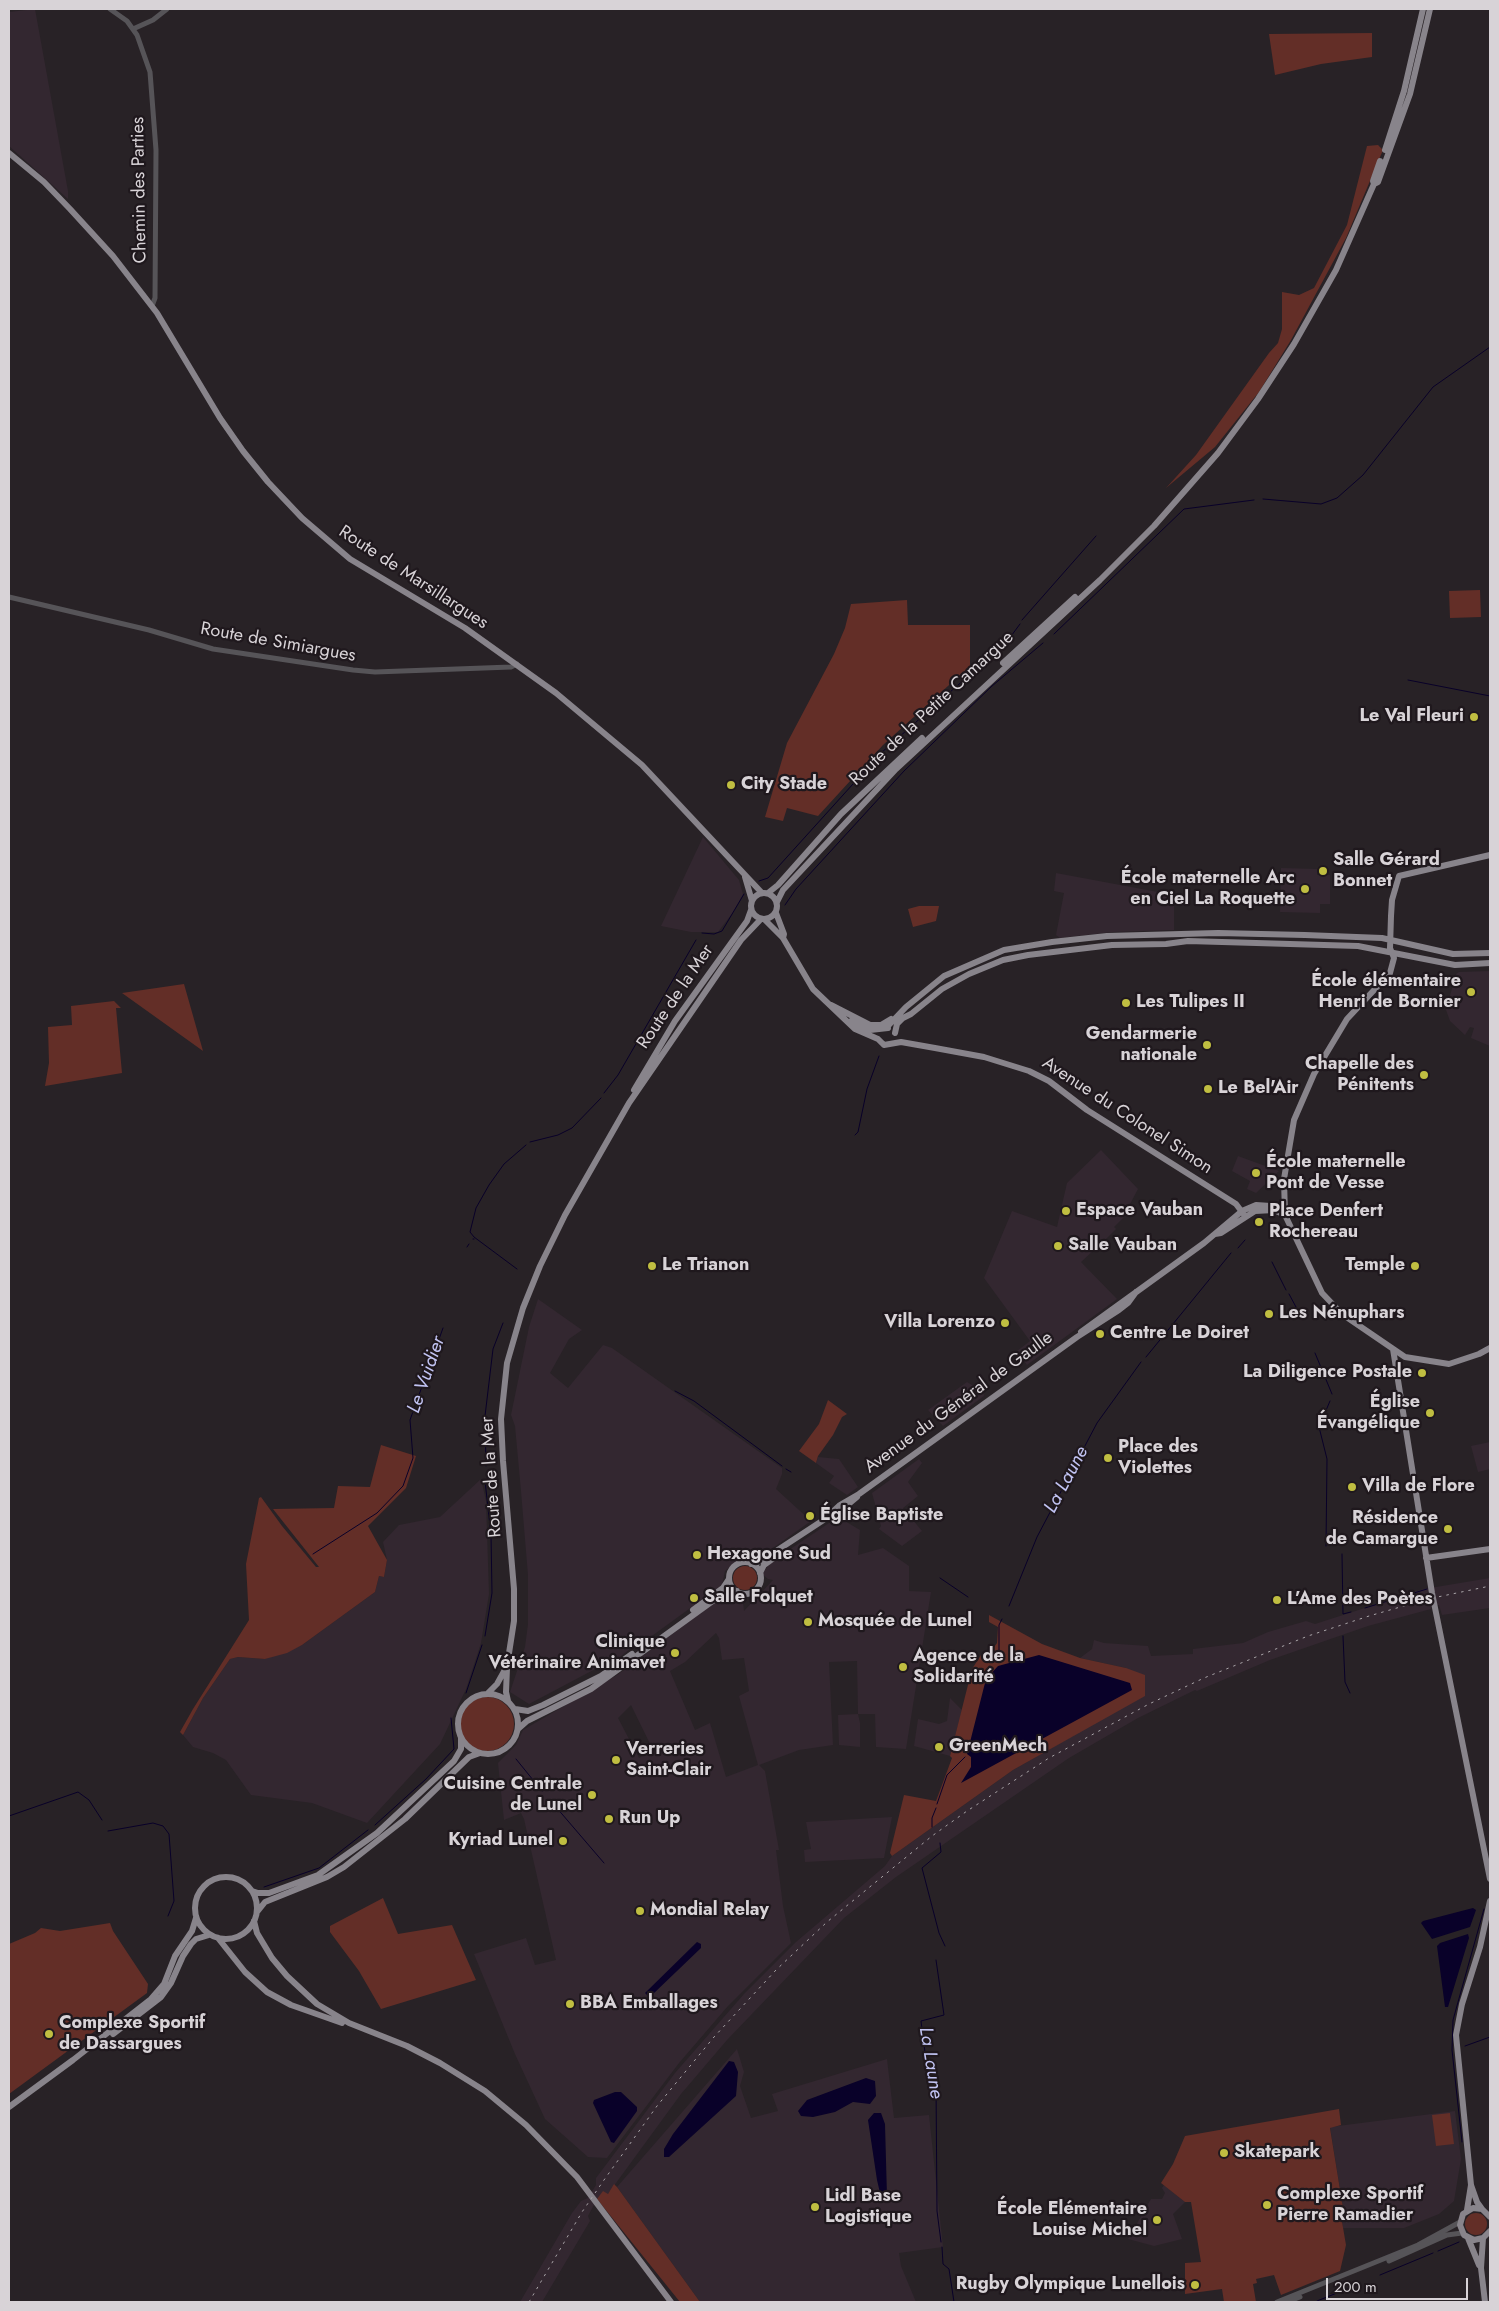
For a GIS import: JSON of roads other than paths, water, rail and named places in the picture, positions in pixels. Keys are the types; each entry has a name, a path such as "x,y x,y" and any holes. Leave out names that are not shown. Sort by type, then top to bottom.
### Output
{"main road":[{"name":"Route de la Petite Camargue","path":"1393,132 1423,9"},
{"name":"Route de la Petite Camargue","path":"777,902 783,890 896,769 1154,526 1196,479 1258,399 1299,336 1336,270 1374,184 1373,181 1410,94 1430,9"},
{"name":"Route de Marsillargues","path":"9,153 44,182 113,256 152,306 220,418 243,451 268,482 302,518 350,559 465,628 518,664 556,693 642,765 745,877 765,893"},
{"name":"Route de la Petite Camargue","path":"765,893 778,885 842,814 1040,633"},
{"path":"1490,855 1400,875 1392,900 1390,939 1391,952 1394,958 1390,973 1347,1019 1329,1046 1294,1120 1284,1170 1285,1215 1324,1296 1342,1314 1403,1356 1449,1364 1479,1354 1490,1348"},
{"name":"Route de Marsillargues","path":"745,877 752,901"},
{"path":"783,938 784,934 776,913 777,902 765,893 752,901 751,910 755,916 763,919 783,938 808,981 828,1004 855,1029 878,1039 894,1018 944,976 1004,950 1102,937 1359,937 1390,939 1453,954 1490,953"},
{"name":"Route de la Mer","path":"628,1103 662,1041 747,921 751,910"},
{"path":"763,919 776,913"},
{"name":"Route de la Mer","path":"508,1701 506,1692 507,1666 513,1632 515,1600 503,1461 502,1419 508,1363 524,1308 540,1266 584,1181 628,1103 741,940 763,919"},
{"path":"843,1017 862,1028 884,1029 896,1039 899,1022 942,989 969,974 1003,960 1028,955 1112,945 1176,943 1182,936"},
{"path":"1182,936 1358,946 1456,965 1490,963"},
{"path":"1358,946 1359,937"},
{"path":"828,1004 838,1007 870,1025 881,1024 894,1018"},
{"name":"Avenue du Colonel Simon","path":"878,1039 884,1045 896,1039 984,1056 1029,1071 1050,1081 1087,1110 1236,1204 1244,1214"},
{"path":"1244,1214 1256,1205 1285,1207"},
{"path":"1244,1214 1261,1210 1274,1210 1285,1215"},
{"name":"Avenue du Général de Gaulle","path":"800,1536 825,1519 830,1512 859,1494 1088,1328 1117,1308 1128,1303 1136,1292 1215,1234 1222,1233 1244,1214"},
{"path":"1392,1349 1426,1558 1490,1879"},
{"path":"1395,1360 1403,1356"},
{"path":"515,1709 524,1712 532,1710 601,1676 723,1588 737,1565 762,1561 800,1536"},
{"path":"729,1578 733,1588 737,1591 745,1594 754,1591 760,1584 760,1573 764,1565 800,1536"},
{"path":"1426,1558 1490,1549"},
{"path":"751,1564 760,1573"},
{"path":"518,1729 527,1721 592,1688 727,1592 737,1591"},
{"name":"Route de la Mer","path":"488,1693 497,1684 507,1666"},
{"path":"9,2107 73,2060 157,1993 167,1977 175,1956 192,1931 196,1918 196,1898 209,1882 222,1877 236,1879 252,1891 269,1893 318,1875 377,1833 454,1761 461,1749 461,1738 457,1725 460,1710 469,1699 488,1693 499,1695 515,1709 518,1729 513,1741 505,1749 492,1754 480,1753 467,1746 461,1738"},
{"path":"196,1918 200,1926 209,1935 229,1939 239,1936 248,1930 257,1912 265,1902 327,1878 344,1867 405,1819 469,1757 480,1753"},
{"path":"252,1891 256,1899 257,1912"},
{"path":"1488,2213 1477,2202 1471,2185 1456,2036 1462,2004 1480,1948 1490,1901"},
{"path":"254,1921 260,1938 287,1976 317,2004 349,2023 407,2046 440,2063 485,2091 512,2112 560,2157 577,2177 671,2302"},
{"path":"73,2060 79,2058 154,2004 171,1983 183,1956 192,1944 196,1940 209,1935"},
{"path":"218,1938 245,1972 267,1992 290,2004 343,2023 349,2023"},
{"path":"1471,2185 1467,2210 1460,2222 1462,2233 1474,2240 1483,2238 1490,2232"},
{"path":"1467,2210 1476,2208 1488,2213"},
{"path":"1468,2238 1481,2268"},
{"path":"1483,2238 1481,2268 1484,2302"}],"street":[{"name":"Chemin des Parties","path":"110,9 120,15 133,29 142,43 150,72 156,159 155,298 152,306"},
{"path":"133,29 153,20 168,9"},
{"name":"Route de Simiargues","path":"9,597 145,629 224,651 360,671 511,667 518,664"},
{"path":"1277,2302 1418,2245 1460,2222"},
{"path":"1286,2302 1418,2249 1447,2235 1462,2233"}],"waterway":[{"path":"1263,499 1321,504 1337,498 1363,475 1433,387 1490,347"},
{"path":"1054,634 1184,509 1254,500"},
{"path":"1022,620 1096,536"},
{"path":"759,881 768,878 881,753 1003,647 1020,624"},
{"path":"785,905 796,889 904,771 992,686 1043,643"},
{"path":"1408,680 1490,696"},
{"path":"702,933 714,934 722,931 744,894"},
{"path":"604,1093 618,1075 696,940"},
{"path":"855,1135 858,1132 867,1089 879,1056"},
{"path":"530,1142 558,1135 572,1128 601,1098"},
{"path":"517,1269 470,1232 476,1208 489,1185 504,1164 526,1145"},
{"name":"La Laune","path":"1238,1248 1245,1240"},
{"name":"La Laune","path":"1146,1357 1231,1253"},
{"path":"1272,1262 1286,1290"},
{"path":"1289,1294 1296,1307"},
{"path":"486,1466 485,1416 493,1349 503,1323"},
{"name":"Le Vuidier","path":"313,1554 377,1513 403,1486 413,1458 410,1420 443,1328"},
{"path":"1315,1353 1332,1394"},
{"name":"La Laune","path":"1009,1606 1037,1537 1097,1423 1141,1362"},
{"path":"675,1391 694,1401 782,1466"},
{"path":"1326,1546 1327,1459 1319,1427 1330,1401"},
{"path":"786,1469 791,1472"},
{"path":"485,1481 491,1535 492,1593 485,1636"},
{"path":"1342,1554 1343,1614 1351,1612"},
{"path":"940,1578 968,1597"},
{"path":"1365,1608 1427,1589"},
{"name":"La Laune","path":"999,1652 999,1625 1002,1619"},
{"path":"1343,1636 1345,1682 1350,1693"},
{"path":"466,1693 482,1645"},
{"path":"375,1825 426,1779 454,1749 451,1718"},
{"name":"La Laune","path":"937,1804 947,1775 965,1757"},
{"path":"516,1759 542,1791"},
{"path":"9,1816 78,1792 89,1800 102,1820"},
{"path":"550,1800 604,1863"},
{"name":"La Laune","path":"932,1827 932,1818 936,1808"},
{"path":"108,1831 153,1823 163,1826 169,1834 174,1901 168,1916"},
{"path":"264,1887 319,1868 368,1830"},
{"name":"La Laune","path":"940,1843 941,1852 922,1868 939,1933 945,1946"},
{"path":"1462,2142 1452,2050 1453,2020 1484,1909"},
{"name":"La Laune","path":"936,1960 944,2015 921,2021 928,2076 936,2085 937,2211 941,2242"},
{"path":"1465,2046 1490,2037"},
{"path":"1438,2251 1459,2242"},
{"name":"La Laune","path":"942,2247 943,2264 949,2269 954,2302"},
{"path":"1380,2275 1433,2253"},
{"path":"1317,2301 1357,2285"}],"railway":[{"path":"529,2302 582,2212 604,2180 657,2106 714,2037 776,1970 827,1922 932,1836 1049,1758 1149,1704 1204,1678 1308,1636 1369,1616 1428,1599 1490,1586"}],"place":[{"name":"Le Val Fleuri","path":"1474,717"},
{"name":"City Stade","path":"731,785"},
{"name":"Salle Gérard Bonnet","path":"1323,871"},
{"name":"École maternelle Arc en Ciel La Roquette","path":"1305,889"},
{"name":"École élémentaire Henri de Bornier","path":"1471,992"},
{"name":"Les Tulipes II","path":"1126,1003"},
{"name":"Gendarmerie nationale","path":"1207,1045"},
{"name":"Chapelle des Pénitents","path":"1424,1075"},
{"name":"Le Bel'Air","path":"1208,1089"},
{"name":"École maternelle Pont de Vesse","path":"1256,1173"},
{"name":"Espace Vauban","path":"1066,1211"},
{"name":"Place Denfert Rochereau","path":"1259,1222"},
{"name":"Salle Vauban","path":"1058,1246"},
{"name":"Le Trianon","path":"652,1266"},
{"name":"Temple","path":"1415,1266"},
{"name":"Les Nénuphars","path":"1269,1314"},
{"name":"Villa Lorenzo","path":"1005,1323"},
{"name":"Centre Le Doiret","path":"1100,1334"},
{"name":"La Diligence Postale","path":"1422,1373"},
{"name":"Église Évangélique","path":"1430,1413"},
{"name":"Place des Violettes","path":"1108,1458"},
{"name":"Villa de Flore","path":"1352,1487"},
{"name":"Église Baptiste","path":"810,1516"},
{"name":"Résidence de Camargue","path":"1448,1529"},
{"name":"Hexagone Sud","path":"697,1555"},
{"name":"Salle Folquet","path":"694,1598"},
{"name":"L’Ame des Poètes","path":"1277,1600"},
{"name":"Mosquée de Lunel","path":"808,1622"},
{"name":"Clinique Vétérinaire Animavet","path":"675,1653"},
{"name":"Agence de la Solidarité","path":"903,1667"},
{"name":"GreenMech","path":"939,1747"},
{"name":"Verreries Saint-Clair","path":"616,1760"},
{"name":"Cuisine Centrale de Lunel","path":"592,1795"},
{"name":"Run Up","path":"609,1819"},
{"name":"Kyriad Lunel","path":"563,1841"},
{"name":"Mondial Relay","path":"640,1911"},
{"name":"BBA Emballages","path":"570,2004"},
{"name":"Complexe Sportif de Dassargues","path":"49,2034"},
{"name":"Skatepark","path":"1224,2153"},
{"name":"Complexe Sportif Pierre Ramadier","path":"1267,2205"},
{"name":"Lidl Base Logistique","path":"815,2207"},
{"name":"École Elémentaire Louise Michel","path":"1157,2220"},
{"name":"Rugby Olympique Lunellois","path":"1195,2285"}]}
